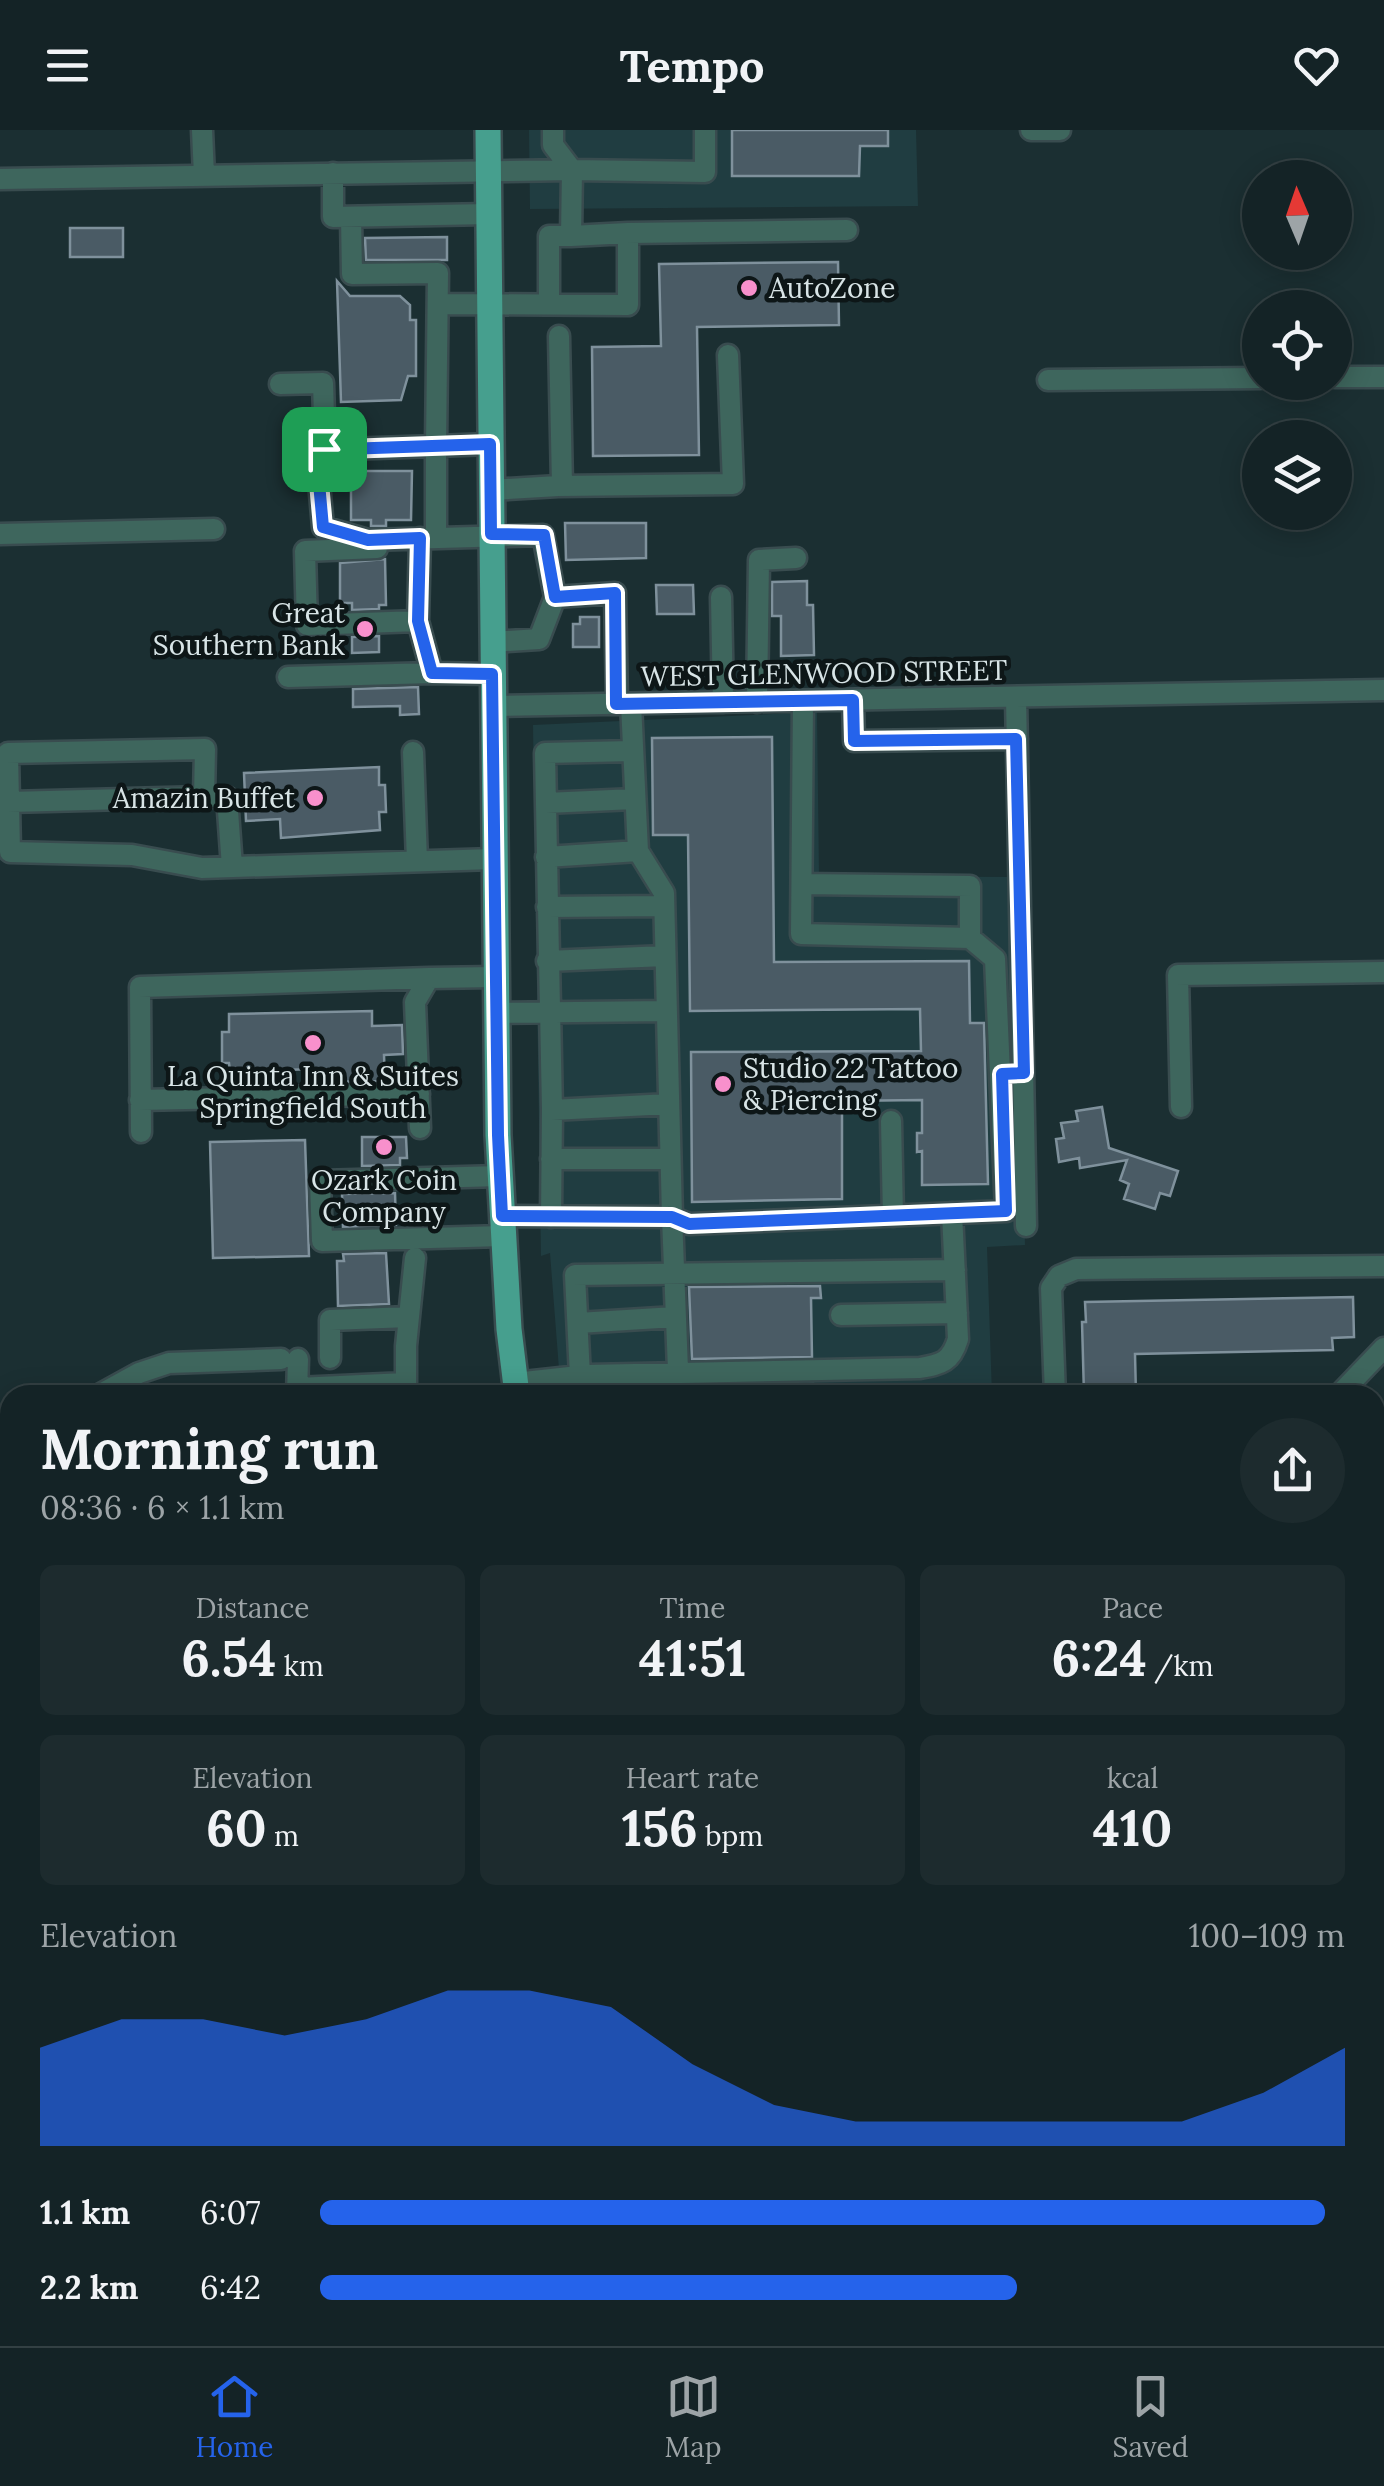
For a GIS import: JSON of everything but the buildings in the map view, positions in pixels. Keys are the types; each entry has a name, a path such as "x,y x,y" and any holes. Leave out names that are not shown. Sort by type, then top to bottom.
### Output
{"main road":[{"path":"488,130 496,1013 500,1176 516,1385"}],"street":[{"path":"202,130 204,176"},
{"path":"553,130 554,145 572,170 571,236"},
{"path":"0,179 489,170 705,172 704,130"},
{"path":"1030,130 1060,130"},
{"path":"334,173 333,217 489,214"},
{"path":"351,217 352,274 438,272 436,446 419,538 418,621 432,673"},
{"path":"549,303 549,236 847,230"},
{"path":"438,304 628,305 628,233"},
{"path":"560,336 562,486"},
{"path":"491,490 732,484 728,355"},
{"path":"1352,378 1384,377"},
{"path":"1048,380 1242,378"},
{"path":"280,384 324,382 324,449"},
{"path":"490,444 316,450 323,527 368,540 544,535 555,597 539,639 492,642"},
{"path":"0,534 214,529"},
{"path":"418,621 307,625 305,551 388,547 419,538"},
{"path":"757,702 759,560 796,558"},
{"path":"555,597 615,593 638,850 664,894 678,1384"},
{"path":"721,597 723,702"},
{"path":"288,677 492,674"},
{"name":"WEST GLENWOOD STREET","path":"492,706 1384,690"},
{"path":"1016,697 1026,1226"},
{"path":"853,700 854,741 1016,739"},
{"path":"500,1176 320,1181 322,1242 503,1226 550,1216 672,1217 689,1224 1006,1211 995,958 970,938 801,934 803,701"},
{"path":"204,797 206,749 8,753 10,852 132,856 202,868 494,859"},
{"path":"550,1216 552,1110 545,752 632,751"},
{"path":"412,752 417,861"},
{"path":"9,802 227,796 232,867"},
{"path":"546,803 634,800"},
{"path":"546,857 638,850"},
{"path":"802,884 970,886 970,938"},
{"path":"547,907 664,906"},
{"path":"547,961 666,956"},
{"path":"1181,1107 1178,975 1384,972"},
{"path":"140,1132 140,987 496,976"},
{"path":"420,1128 415,1002 429,978"},
{"path":"496,1013 667,1010"},
{"path":"1002,1074 1024,1073"},
{"path":"140,1100 419,1094"},
{"path":"552,1110 669,1104"},
{"path":"891,1122 893,1216"},
{"path":"551,1160 670,1159"},
{"path":"630,1385 944,1364 954,1354 958,1339 952,1213"},
{"path":"410,1385 408,1316 414,1258"},
{"path":"1055,1385 1051,1288 1058,1276 1076,1269 1384,1266"},
{"path":"583,1385 575,1276 955,1270"},
{"path":"842,1315 957,1313"},
{"path":"330,1358 330,1320 408,1316"},
{"path":"578,1323 675,1317"},
{"path":"1349,1385 1384,1348"},
{"path":"118,1385 139,1373 169,1364 290,1359 296,1385"}],"shaded area":[{"path":"529,130 916,130 918,206 530,209"},
{"path":"817,712 819,876 1014,877 1025,1245 987,1247 992,1385 560,1385 550,1253 541,1256 533,725"}],"place":[{"name":"AutoZone","path":"749,288"},
{"name":"Great Southern Bank","path":"365,629"},
{"name":"Amazin Buffet","path":"315,798"},
{"name":"La Quinta Inn & Suites Springfield South","path":"313,1043"},
{"name":"Studio 22 Tattoo & Piercing","path":"723,1084"},
{"name":"Ozark Coin Company","path":"384,1147"}],"route":[{"path":"490,444 491,534 544,535 555,597 615,593 616,704 853,700 854,741 1016,739 1024,1073 1002,1074 1006,1211 689,1224 672,1217 502,1216 492,674 432,673 418,621 420,538 368,540 323,527 316,450 324,449 490,444"}]}
